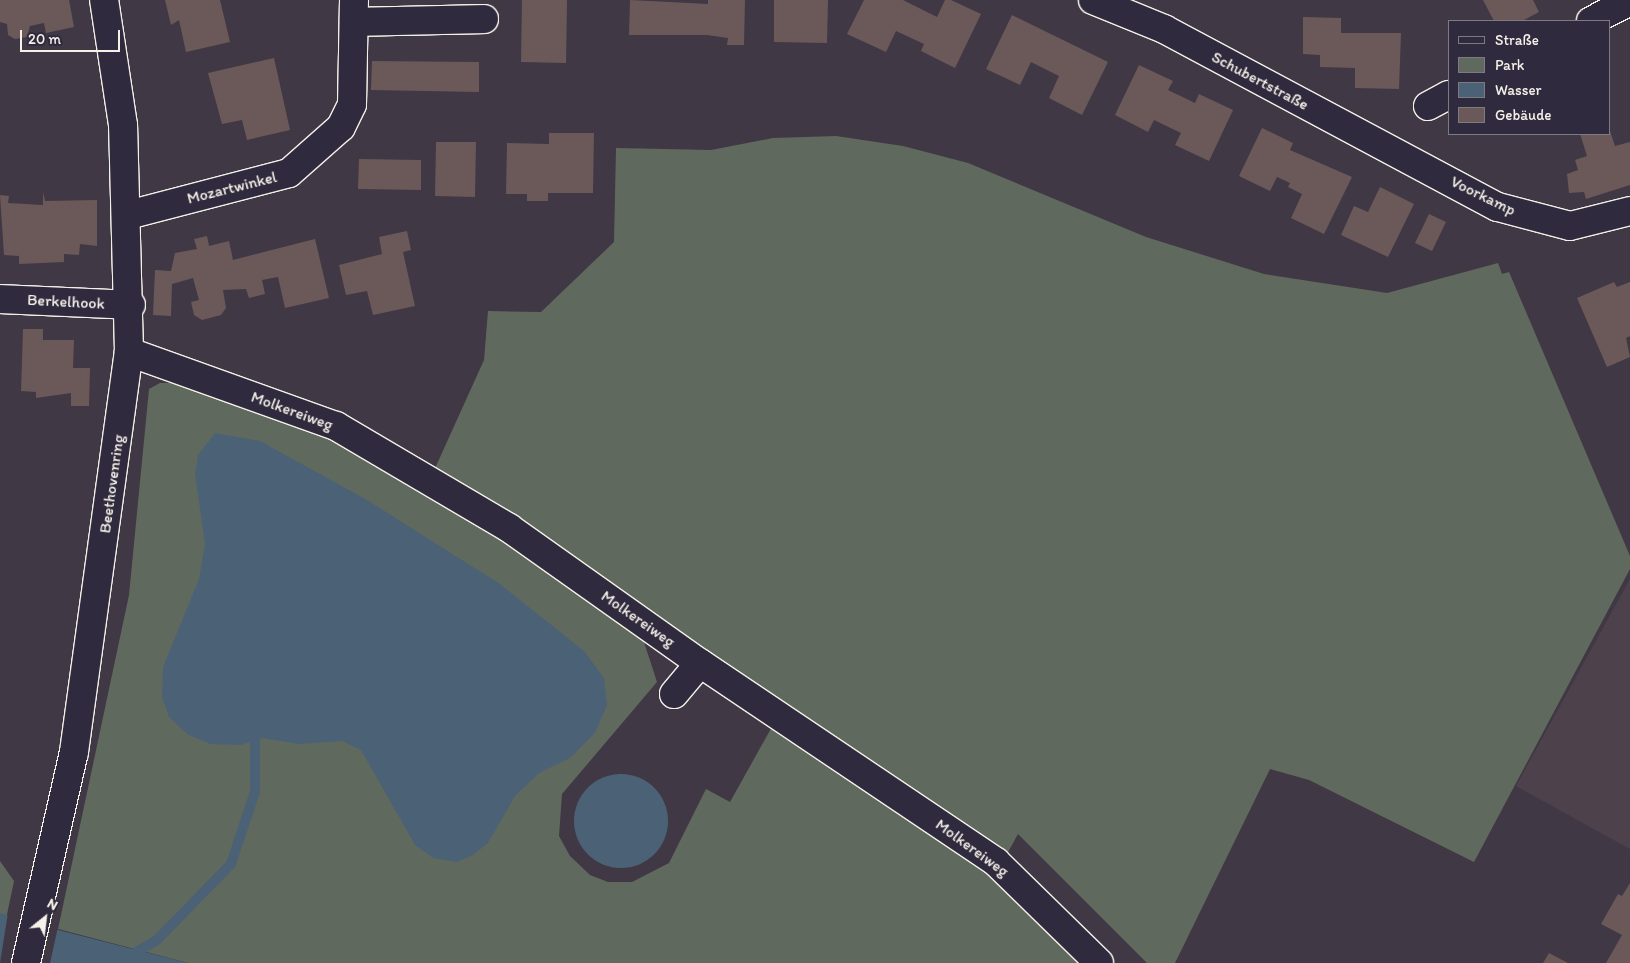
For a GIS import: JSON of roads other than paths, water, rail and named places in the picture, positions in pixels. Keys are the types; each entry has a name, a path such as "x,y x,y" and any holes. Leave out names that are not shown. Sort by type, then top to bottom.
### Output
{"street":[{"name":"Beethovenring","path":"26,963 74,752 130,352 131,305 124,125 104,0"},
{"name":"Schubertstraße","path":"1093,0 1164,29 1424,166"},
{"path":"1593,20 1630,1"},
{"name":"Mozartwinkel","path":"128,215 289,173 341,127 352,104 354,11"},
{"path":"354,11 484,19"},
{"name":"Voorkamp","path":"1424,166 1498,207 1542,223 1570,226 1630,211"},
{"name":"Berkelhook","path":"0,299 131,305"},
{"name":"Molkereiweg","path":"130,352 336,426 509,528 700,663 996,862 1099,963"},
{"path":"674,694 700,663"}],"water":[{"path":"215,433 260,441 367,500 500,584 584,651 604,678 607,705 595,733 570,758 539,773 515,796 488,843 473,855 457,862 433,858 415,845 361,750 342,741 299,744 262,738 241,745 210,744 187,734 169,717 162,697 163,667 199,579 205,544 195,474 198,455"},
{"path":"621,774 639,778 654,788 664,803 668,821 664,839 654,854 639,864 621,868 603,864 588,854 578,839 574,821 578,803 588,788 603,778"},
{"path":"0,913 58,930 188,963 0,963"}],"waterway":[{"path":"117,963 157,940 231,864 255,792 255,740"}]}
